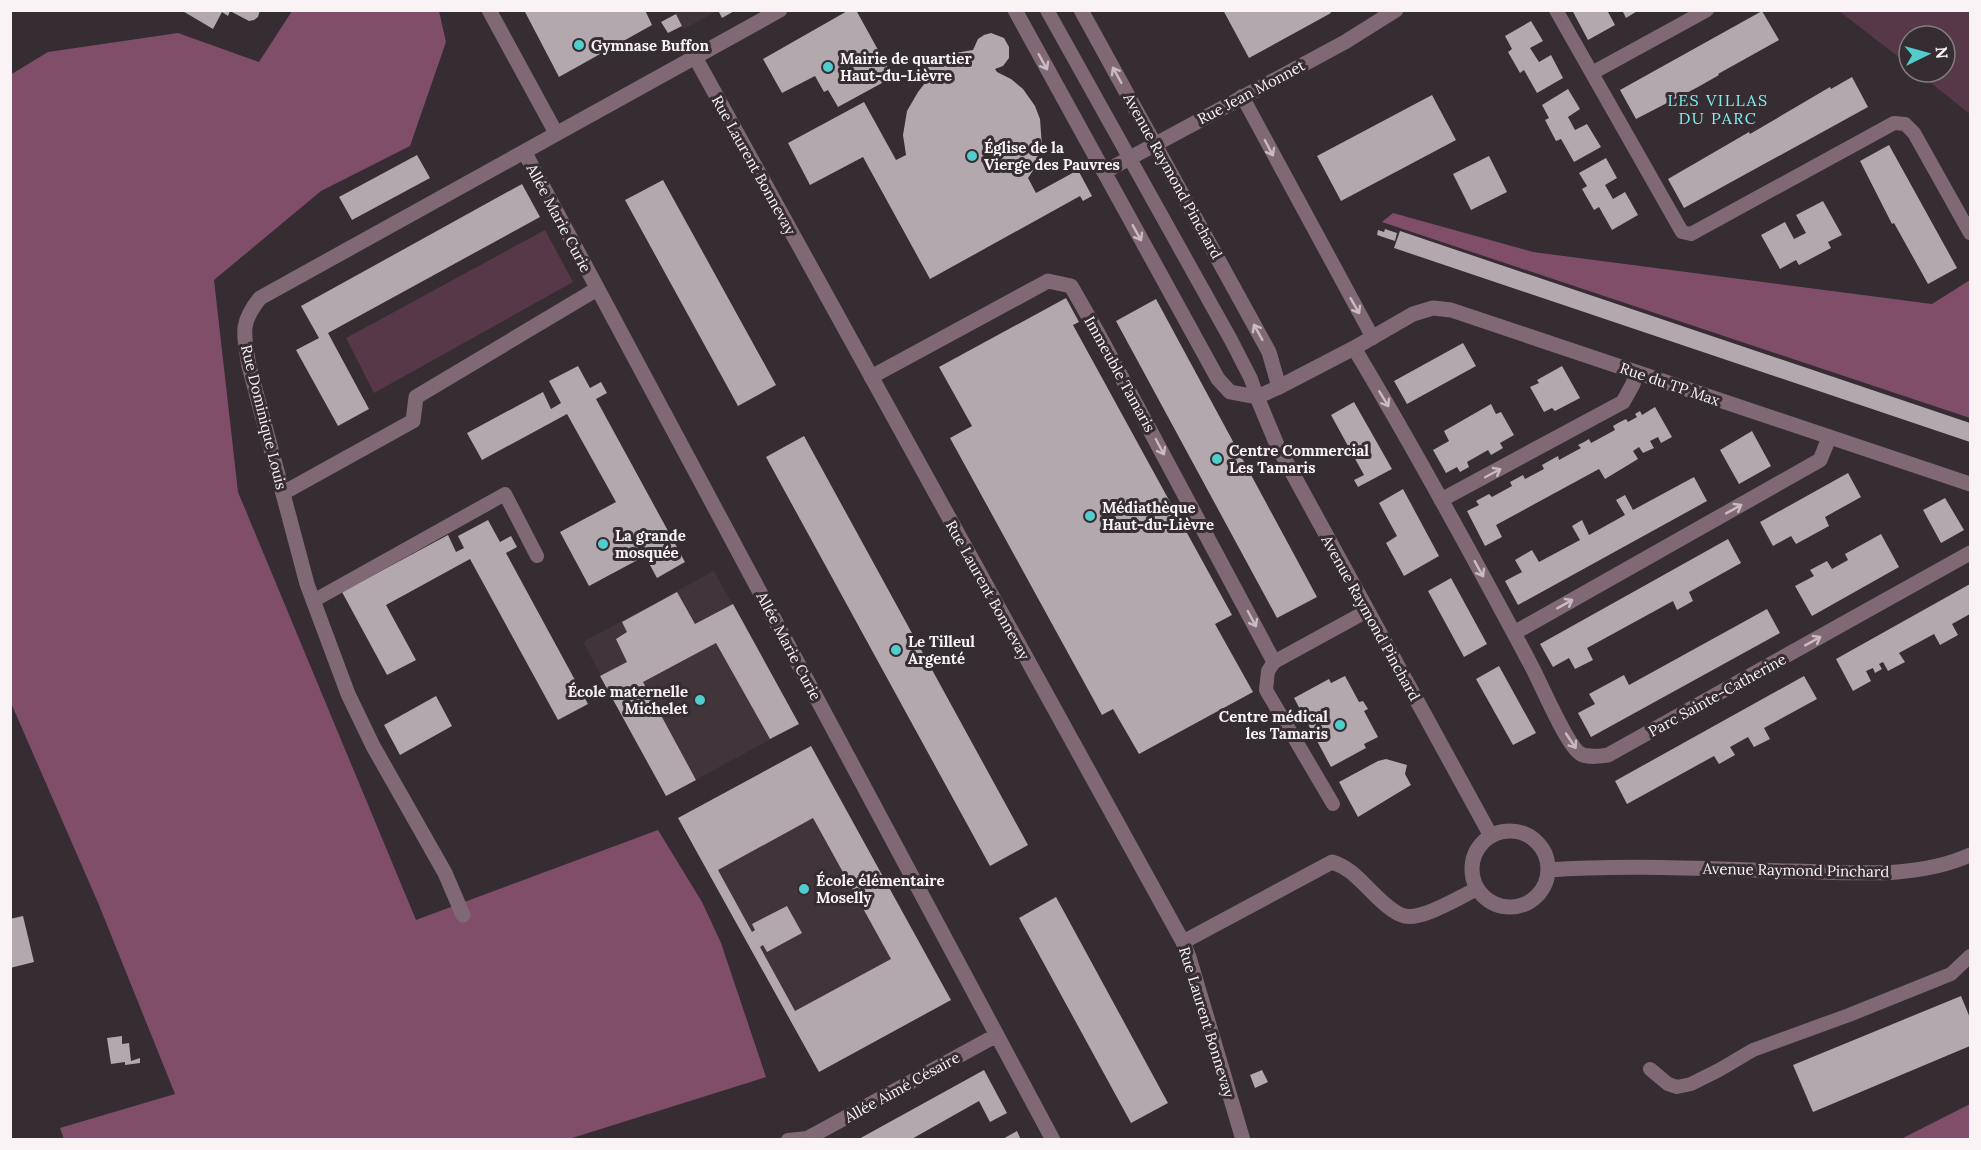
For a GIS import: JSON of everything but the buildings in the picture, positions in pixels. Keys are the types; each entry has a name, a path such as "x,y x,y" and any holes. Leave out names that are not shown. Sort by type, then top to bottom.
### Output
{"street":[{"path":"489,10 556,133"},
{"name":"Rue Dominique Louis","path":"463,915 445,873 348,694 313,601 249,366 244,328 251,309 260,298 780,10"},
{"path":"1015,10 1218,380 1230,392 1257,397 1373,338"},
{"name":"Avenue Raymond Pinchard","path":"1081,10 1269,352 1279,387"},
{"name":"Rue Jean Monnet","path":"1104,172 1358,34 1396,10"},
{"name":"Rue Laurent Bonnevay","path":"695,57 1183,942 1243,1140"},
{"name":"Allée Marie Curie","path":"525,153 1053,1140"},
{"name":"Immeuble Tamaris","path":"871,377 1048,281 1071,286 1275,662"},
{"path":"283,493 413,421 416,397 597,289"},
{"name":"Rue du TP Max","path":"1373,338 1413,314 1433,308 1451,310 1971,484"},
{"name":"Parc Sainte-Catherine","path":"1354,348 1394,414 1514,633 1569,741 1580,754 1608,755 1971,554"},
{"path":"1441,501 1623,402 1636,373"},
{"name":"Avenue Raymond Pinchard","path":"1257,397 1277,445 1491,836"},
{"path":"1514,633 1820,460 1829,438"},
{"path":"1513,831 1534,840 1541,848 1548,870 1546,881 1534,898 1514,907 1493,903 1477,889 1472,874 1473,859 1480,846 1491,836 1513,831"},
{"name":"Avenue Raymond Pinchard","path":"1548,870 1600,866 1659,866 1892,873 1942,864 1971,855"},
{"path":"1183,942 1332,862 1343,865 1380,901 1403,916 1418,916 1477,889"},
{"name":"Allée Aimé Césaire","path":"808,1138 997,1035"}],"lane":[{"name":"Avenue Raymond Pinchard","path":"1047,10 1231,340 1251,379 1257,397"},
{"path":"1556,10 1682,232 1692,234 1894,123 1905,124 1914,132 1971,233"},
{"path":"1592,73 1707,10"},
{"path":"1242,96 1373,338"},
{"path":"313,601 505,494 537,556"},
{"path":"1333,804 1266,690 1268,671 1275,662 1367,611"},
{"path":"1650,1069 1668,1084 1677,1086 1691,1084 1753,1050 1951,974 1971,956"},
{"path":"788,1140 808,1138"}],"shaded area":[{"path":"292,11 439,11 446,42 410,146 321,191 214,280 238,492 416,920 658,830 702,902 721,943 766,1077 569,1139 64,1139 60,1128 175,1094 99,905 11,703 10,75 48,52 178,33 259,62"},
{"path":"674,11 717,11 684,29"},
{"path":"1839,11 1970,11 1970,114 1932,84 1957,84 1957,24 1897,24 1897,56"},
{"path":"1393,213 1533,252 1932,304 1970,280 1970,418 1382,222"},
{"path":"545,230 573,282 374,393 346,338"},
{"name":"École maternelle Michelet","path":"714,571 799,724 666,796 583,642"},
{"name":"École élémentaire Moselly","path":"811,746 951,1000 819,1072 678,818"},
{"path":"1970,1104 1970,1139 1901,1139"}],"place":[{"name":"Gymnase Buffon","path":"579,45"},
{"name":"Mairie de quartier Haut-du-Lièvre","path":"828,67"},
{"name":"Église de la Vierge des Pauvres","path":"972,156"},
{"name":"Centre Commercial Les Tamaris","path":"1217,459"},
{"name":"Médiathèque Haut-du-Lièvre","path":"1090,516"},
{"name":"La grande mosquée","path":"603,544"},
{"name":"Le Tilleul Argenté","path":"896,650"},
{"name":"École maternelle Michelet","path":"700,700"},
{"name":"Centre médical les Tamaris","path":"1340,725"},
{"name":"École élémentaire Moselly","path":"804,889"}],"district":[{"name":"LES VILLAS DU PARC","path":"1718,109"}]}
